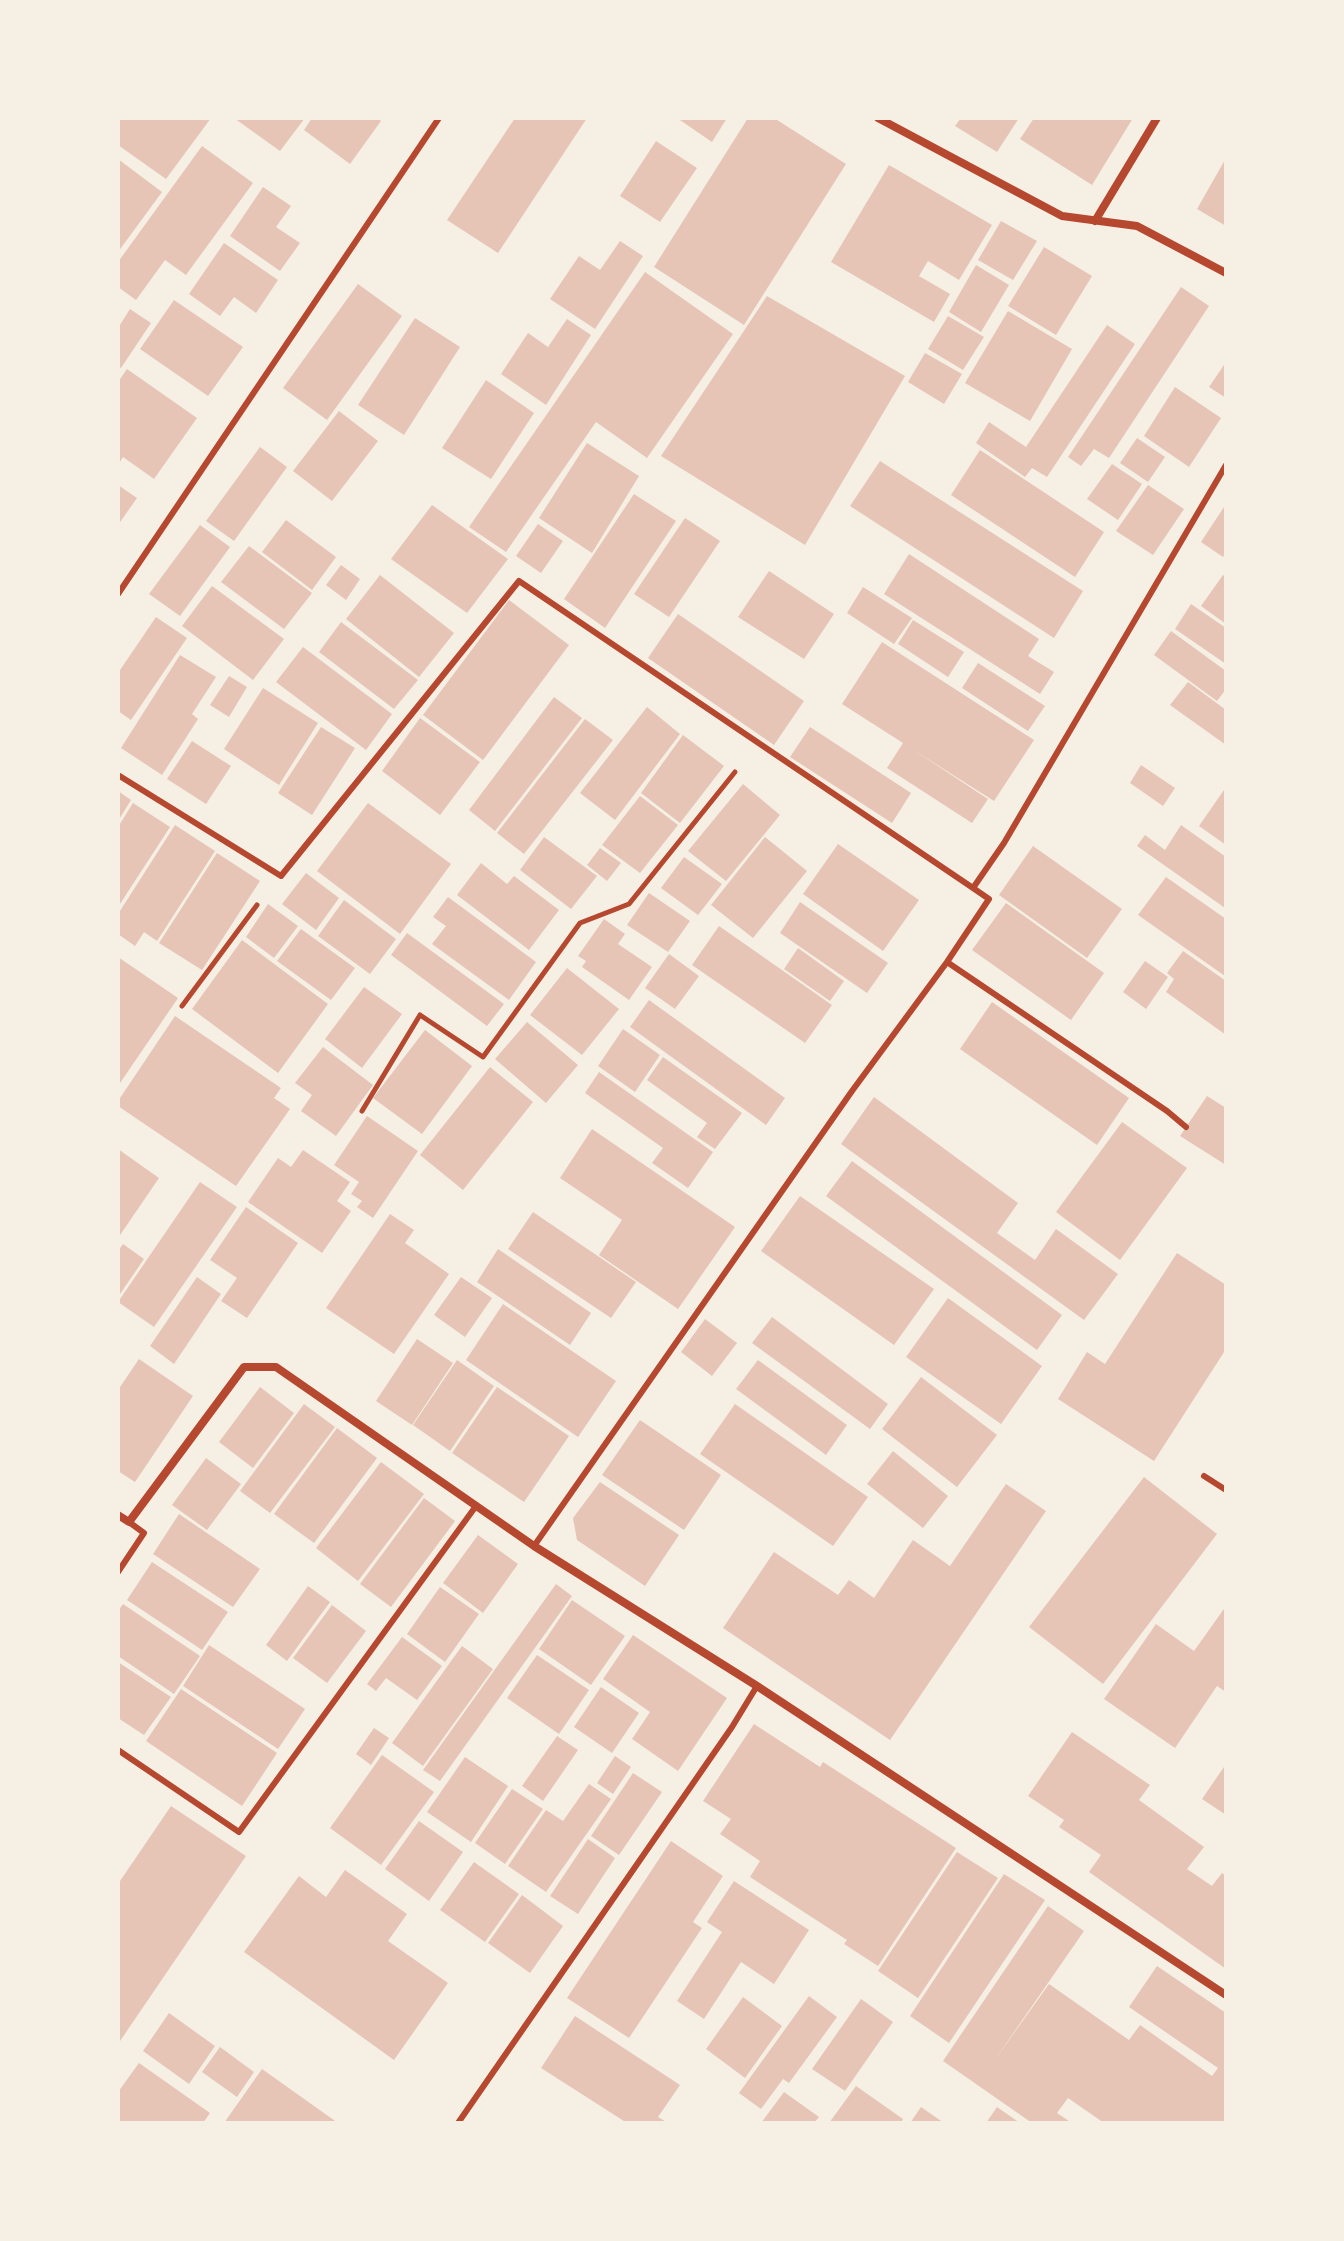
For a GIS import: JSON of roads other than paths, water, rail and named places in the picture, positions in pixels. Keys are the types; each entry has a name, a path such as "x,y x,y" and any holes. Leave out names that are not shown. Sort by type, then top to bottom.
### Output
{"street":[{"path":"878,118 1062,216 1137,226 1226,273"},
{"path":"1095,221 1157,118"},
{"path":"118,1515 129,1522 244,1367 276,1367 534,1546 757,1686 1226,1995"}],"lane":[{"path":"118,594 439,118"},
{"path":"973,888 1004,843 1226,465"},
{"path":"118,775 281,876 519,581 989,899 534,1546"},
{"path":"947,962 1186,1127"},
{"path":"1204,1476 1226,1490"},
{"path":"118,1750 239,1832 476,1506"},
{"path":"118,1572 144,1533 129,1522"},
{"path":"458,2123 723,1740 757,1686"}]}
